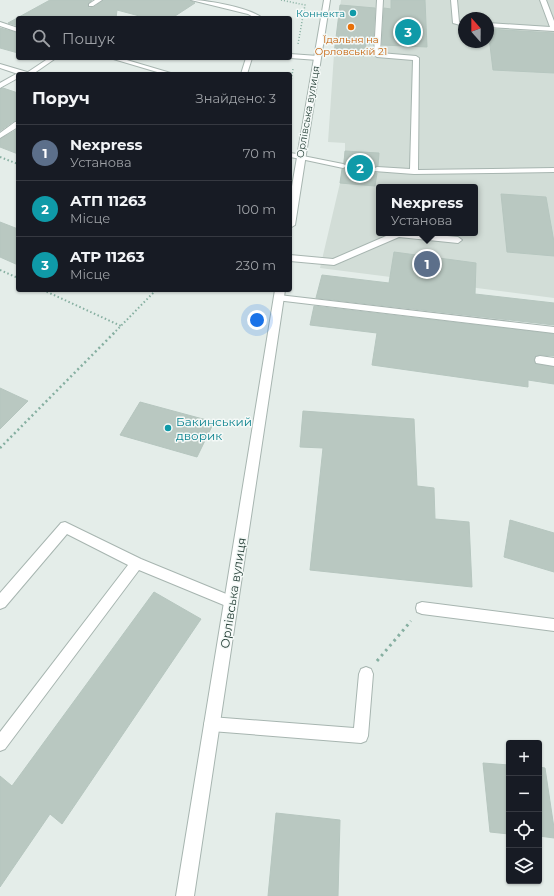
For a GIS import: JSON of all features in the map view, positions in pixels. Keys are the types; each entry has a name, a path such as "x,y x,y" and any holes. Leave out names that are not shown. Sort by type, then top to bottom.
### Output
{"street":[{"name":"Орлівська вулиця","path":"292,213 327,0"},
{"path":"0,66 16,72"},
{"path":"292,155 301,157"},
{"name":"Орлівська вулиця","path":"185,896 280,294"}],"lane":[{"path":"91,5 99,0"},
{"path":"198,0 250,13 255,16"},
{"path":"380,0 377,55 416,58 414,172"},
{"path":"454,0 456,23 458,23"},
{"path":"494,25 554,29 543,0"},
{"path":"0,24 16,29"},
{"path":"293,56 318,58"},
{"path":"26,72 49,60"},
{"path":"119,60 164,72"},
{"path":"245,72 248,60"},
{"path":"0,86 16,77"},
{"path":"0,136 16,125"},
{"path":"301,157 343,166"},
{"path":"377,169 414,172 554,170"},
{"path":"292,258 334,262 393,236"},
{"path":"418,236 458,240"},
{"path":"280,294 554,330"},
{"path":"540,360 554,362"},
{"path":"0,603 65,527 137,563 231,602"},
{"path":"0,744 137,563"},
{"path":"422,608 554,625"},
{"path":"211,724 361,736 366,674"}],"path":[{"path":"281,0 305,5 293,56 292,72"},
{"path":"0,158 16,163"},
{"path":"0,270 16,277"},
{"path":"47,292 121,326"},
{"path":"0,448 154,292"},
{"path":"366,674 422,608"}],"shaded area":[{"path":"341,0 554,0 554,298 320,268 340,183 345,143 328,142 334,54"}],"building":[{"path":"50,0 92,0 88,4 89,8 94,7 103,0 190,0 195,3 175,16 140,16 117,10 116,16 21,16"},
{"path":"391,0 425,0 427,47 382,45 384,8 391,9"},
{"path":"340,5 375,8 373,44 366,44 364,56 334,54"},
{"path":"16,19 16,25 8,23"},
{"path":"0,28 16,32 16,52 0,48"},
{"path":"494,29 554,33 554,73 493,70 490,48 494,48"},
{"path":"3,88 16,92 16,120 0,131 0,89"},
{"path":"16,130 16,153 0,147 0,139"},
{"path":"345,151 379,153 378,166 372,169 373,172 377,173 375,186 340,183 342,169 348,167 344,163"},
{"path":"501,194 546,197 554,242 554,256 507,252"},
{"path":"0,222 16,228 16,264 0,257"},
{"path":"394,252 476,263 475,294 554,303 554,325 316,298 322,275 389,283"},
{"path":"314,306 554,334 554,356 540,355 536,356 534,360 536,364 554,367 554,384 528,380 528,387 372,365 377,333 310,325"},
{"path":"0,388 28,401 0,429"},
{"name":"Бакинський дворик","path":"140,402 214,422 197,457 120,435"},
{"path":"303,411 414,419 417,486 434,488 435,519 469,522 472,587 310,570 323,448 300,447"},
{"path":"510,520 554,533 554,572 504,557"},
{"path":"154,592 201,619 62,824 50,814 0,887 0,776 12,786"},
{"path":"483,763 506,765 506,834 490,832"},
{"path":"542,768 545,768 554,828 554,838 542,836"},
{"path":"276,813 340,820 338,896 268,896"}],"place":[{"name":"Коннекта","path":"353,13"},
{"name":"Їдальня на Орловській 21","path":"351,27"},
{"name":"ATP 11263","path":"408,32"},
{"name":"АТП 11263","path":"360,168"},
{"name":"Nexpress","path":"427,264"},
{"name":"Бакинський дворик","path":"168,428"}]}
